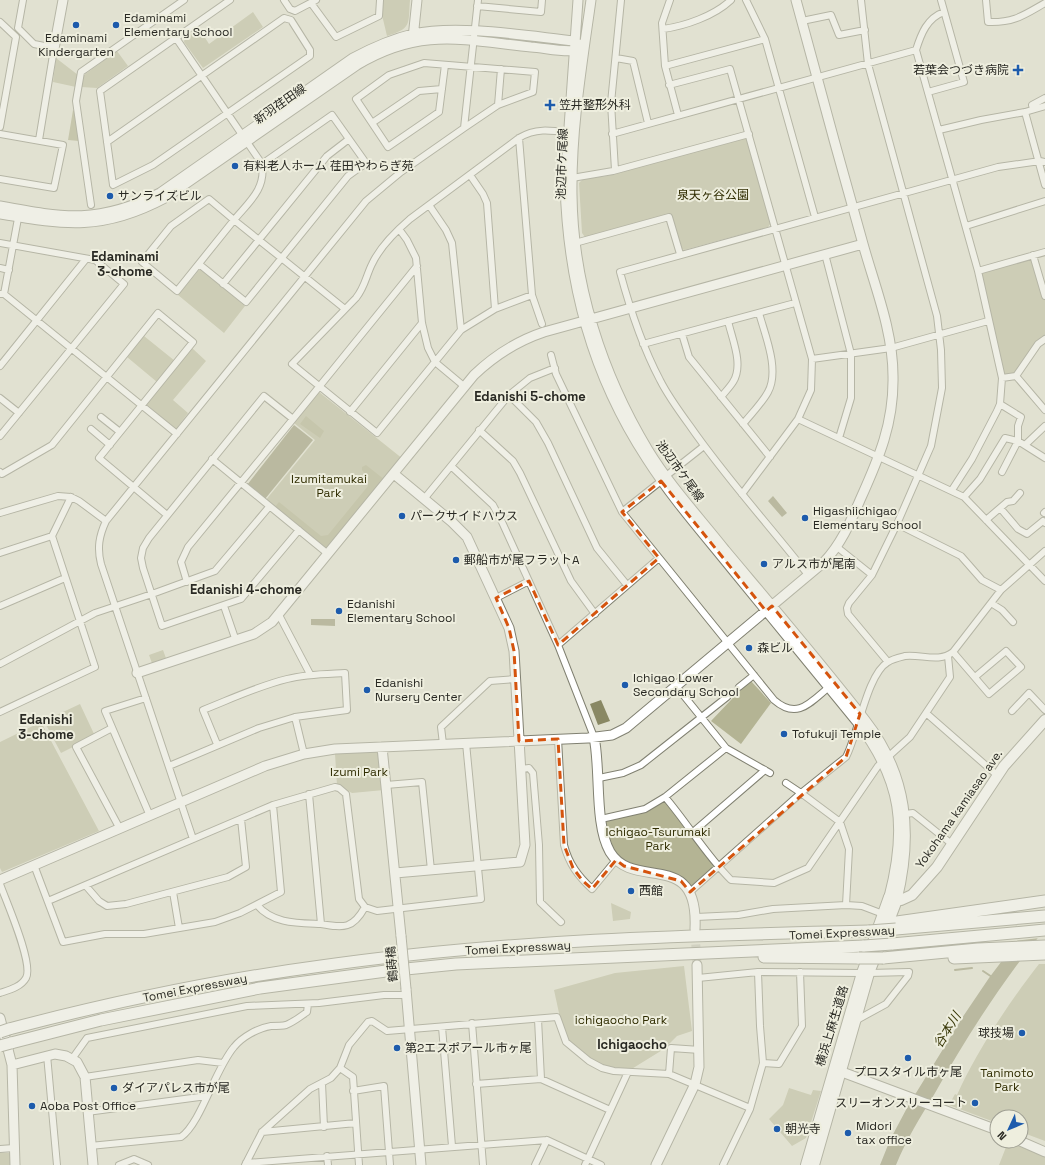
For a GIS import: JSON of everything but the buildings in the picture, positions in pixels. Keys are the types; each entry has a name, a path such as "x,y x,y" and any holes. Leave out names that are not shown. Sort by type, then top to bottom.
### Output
{"highway":[{"path":"897,925 1045,901"},
{"name":"Tomei Expressway","path":"5,1030 110,1004 259,975 323,965 478,949 734,934 871,928 897,925 999,921 1045,916"},
{"name":"Tomei Expressway","path":"4,1045 116,1017 260,988 324,978 456,964 864,946 1045,930"},
{"path":"646,956 883,958 1045,950"}],"main road":[{"name":"Yokohama kamiasao ave.","path":"893,898 904,899 912,895 953,845 998,776 1013,756 1045,720"},
{"name":"横浜上麻生道路","path":"809,1165 883,914 893,898"},
{"name":"横浜上麻生道路","path":"837,1070 855,1021 865,973 893,898"}],"street":[{"path":"23,0 18,28 34,44 55,49"},
{"path":"39,140 63,0"},
{"path":"91,205 76,101 81,72 184,0"},
{"path":"107,142 284,18 291,20 310,50 310,56 152,165 113,185 107,142 100,91 230,0"},
{"path":"284,0 290,9 295,11 313,1 336,38 379,16 380,0"},
{"path":"413,38 417,0"},
{"path":"464,128 477,3 541,12 542,0"},
{"name":"池辺市ケ尾線","path":"578,0 565,184 566,214 573,278 587,320 601,373 624,421 664,478 769,609 886,760 895,793 900,834 893,898"},
{"name":"池辺市ケ尾線","path":"587,320 575,243 572,178 576,124 591,0"},
{"path":"615,170 611,103 621,0"},
{"path":"670,0 662,22 665,66 678,115"},
{"path":"663,29 679,27 714,12 731,0"},
{"path":"746,0 765,39 814,217"},
{"path":"0,880 265,766 304,754 335,749 382,746 519,741 612,735 626,728 809,576 838,547 880,457 887,435 891,416 893,376 891,348 854,207 796,0"},
{"path":"861,0 868,64 937,316 940,336 942,388 930,446 897,524 872,575 849,603 847,608 848,614 888,662"},
{"path":"928,92 964,82 941,0"},
{"path":"986,0 988,22 1015,20 1045,3"},
{"path":"944,12 927,24 920,36 916,50 978,271 988,322 1002,378 1000,404 972,459 952,490"},
{"path":"802,21 831,15 839,35 865,30"},
{"path":"0,22 16,37 0,127"},
{"name":"新羽荏田線","path":"0,214 75,216 106,214 123,209 160,193 245,138 353,58 382,44 450,30 474,35 574,46 585,49"},
{"path":"176,38 262,164 264,174 259,190 234,220 177,291 142,262 171,226 209,199 234,220 282,259 345,309"},
{"path":"665,66 765,39"},
{"path":"612,134 916,50"},
{"path":"616,58 633,61 648,123"},
{"path":"193,840 99,556 100,537 106,521 366,201 401,172 498,105 533,92 536,72 470,66 424,64 389,75 356,99 388,147 439,112 445,65"},
{"path":"498,105 501,69"},
{"path":"669,85 730,69 750,134 795,303 812,359 811,390 798,419 742,494"},
{"path":"372,123 419,91 442,89"},
{"path":"1033,109 1032,105 1045,98"},
{"path":"939,130 981,120 1026,112 1045,106"},
{"path":"1026,112 1042,162 1045,186"},
{"path":"199,264 246,302 348,176 366,163 332,115 262,164"},
{"path":"532,295 495,309 461,330 377,433 292,364 364,288 372,264 379,252 399,229 524,134 543,129 568,133"},
{"path":"0,134 63,145 54,188 0,179"},
{"path":"572,178 615,170 750,134"},
{"path":"519,138 532,295 542,324"},
{"path":"223,284 326,156 349,139"},
{"path":"809,576 704,446 660,381 629,308 620,272 680,254 776,229 814,217 998,167 1042,162"},
{"path":"470,174 487,203 495,309"},
{"path":"966,226 1045,201"},
{"path":"429,205 446,230 452,243 461,330"},
{"name":"新羽荏田線","path":"0,206 19,214"},
{"path":"19,214 2,294 177,434"},
{"path":"575,243 669,217 680,254"},
{"path":"399,229 411,248 417,266 422,323 428,348 435,362 465,387"},
{"path":"0,243 95,260 124,284 0,436"},
{"path":"137,673 262,630 279,615 484,365 516,343 544,332 863,244"},
{"path":"978,271 1045,252"},
{"path":"826,254 852,354 851,398 839,438"},
{"path":"1033,255 1045,296"},
{"path":"0,366 86,259"},
{"path":"187,582 181,562 188,547 417,266"},
{"path":"0,268 8,270"},
{"path":"643,344 795,303"},
{"path":"0,472 2,474 52,445 158,313 193,342 99,458 167,515"},
{"path":"743,424 768,391 772,374 769,348 759,313"},
{"path":"721,397 733,382 737,374 738,358 728,322"},
{"path":"812,359 891,348 988,322"},
{"path":"350,412 422,323"},
{"path":"682,334 689,357 770,457"},
{"path":"1002,378 1016,376 1038,344 1045,339"},
{"path":"551,355 555,368 622,512 774,700 788,710 797,710 805,706 829,687"},
{"path":"424,499 509,395 530,378 555,368"},
{"path":"1016,376 1045,410"},
{"path":"509,395 536,422 548,443 597,548 627,585"},
{"path":"293,419 264,396 149,538 143,548 141,558 162,626 224,606 246,595 299,530"},
{"path":"0,398 19,413"},
{"path":"1000,404 1021,417 1018,426 1018,441 1002,472"},
{"path":"101,417 120,432"},
{"path":"798,419 952,490 964,497 1045,581"},
{"path":"1025,445 1045,426"},
{"path":"91,429 110,445"},
{"path":"480,430 513,461 571,581 595,614"},
{"path":"964,497 980,479 1005,438 1018,441 1045,458"},
{"path":"622,512 704,446"},
{"path":"212,460 328,554"},
{"path":"451,466 493,505 558,645 594,737 599,778 601,819 605,841 616,860 624,866 658,873 682,881 690,892 696,917 695,929"},
{"path":"394,474 452,522 467,537 509,628 514,651 525,845 520,862 395,873"},
{"path":"986,520 1001,509 1007,502 1013,501 1020,493"},
{"path":"0,513 58,496 71,497 79,500 106,521"},
{"path":"0,712 94,667 52,536 71,497"},
{"path":"0,664 95,613 215,571 269,507"},
{"path":"1001,509 1018,529 1027,534 1043,521 1045,523"},
{"path":"897,524 961,556 982,580 1001,590"},
{"path":"0,553 52,536"},
{"path":"838,547 872,575"},
{"path":"665,797 718,867 731,880 774,883 808,868 878,766 910,737 950,677 951,654 1001,590 1045,551"},
{"path":"558,645 659,558"},
{"path":"0,606 65,578"},
{"path":"496,598 529,581"},
{"path":"991,603 1002,610 1013,622"},
{"path":"224,606 236,640"},
{"name":"池辺市ケ尾線","path":"769,609 876,734 902,795 905,814 905,860 893,898"},
{"path":"279,615 310,674"},
{"path":"951,654 975,677 989,694 1021,668 1006,651 975,677"},
{"path":"690,892 801,793 846,756 860,714 877,674 888,662 906,656 933,658 951,654"},
{"path":"169,766 217,744 259,728 295,717 347,710 345,673 310,674 288,678 258,687 203,710 217,744"},
{"path":"739,687 754,675"},
{"path":"443,744 441,727 490,681 516,679"},
{"path":"676,686 726,748 767,772 693,832"},
{"path":"1014,707 1029,693 1045,710"},
{"path":"599,778 623,773 641,765 727,697"},
{"path":"146,698 105,711 150,816"},
{"path":"926,713 998,776"},
{"path":"295,717 304,754"},
{"path":"112,728 76,747 120,828"},
{"path":"558,739 564,845 567,857 582,880 592,889 616,860"},
{"path":"48,901 273,805 335,787 339,788 346,794 358,899 365,907 377,910 398,909 481,899 466,743"},
{"name":"鶴蒔橋","path":"382,746 410,1029 421,1165"},
{"path":"601,819 645,809 665,797 726,748"},
{"path":"521,769 529,768 533,773 539,845 540,902 561,922"},
{"path":"386,785 422,782 431,870"},
{"path":"786,783 840,822 849,848 846,905"},
{"path":"309,794 321,924"},
{"path":"34,865 64,942 105,934 144,934 224,919 257,905 282,892 273,805"},
{"path":"905,814 913,813 953,845"},
{"path":"86,886 99,902 107,906 126,904 228,877 246,867 241,819"},
{"path":"0,884 25,953 28,972 26,978 17,986 0,992"},
{"path":"173,892 180,928"},
{"path":"257,905 262,910 280,921 321,924 337,927 350,926 360,917 365,907"},
{"path":"696,917 738,915 773,909 846,905 862,906 883,914"},
{"path":"656,1165 695,1084 699,1067 700,1050 697,965"},
{"path":"698,978 758,972 909,972 908,976 886,1004 855,1021"},
{"path":"724,1165 750,1108 764,1063 760,1026 758,972"},
{"path":"764,1063 779,1064 802,1026 800,972"},
{"path":"72,1059 87,1038 247,1006 308,1004 406,992"},
{"path":"90,1146 181,1137 186,1133 192,1124 223,1063 234,1047 244,1038 269,1026 286,1025 293,1021 307,1012 308,1004"},
{"path":"601,1165 547,1140 327,1156 299,1162 246,1164 262,1132 310,1089 331,1078 340,1068 349,1045 368,1022 372,1021 387,1031 472,1023 538,1019 557,1016 566,1042 588,1061 602,1068 628,1072 669,1074 750,1108"},
{"path":"0,1018 12,1065 15,1165"},
{"path":"538,1019 541,1079"},
{"path":"472,1023 483,1165"},
{"path":"442,1027 452,1146"},
{"path":"669,1074 671,1048 700,1050"},
{"path":"47,1055 57,1165"},
{"path":"12,1065 47,1055 61,1055 72,1059 80,1067 85,1077 90,1146 93,1165"},
{"path":"85,1077 198,1060 223,1063"},
{"path":"340,1068 353,1077 359,1165"},
{"path":"837,1070 989,1127"},
{"path":"584,1165 628,1072"},
{"path":"476,1084 541,1079 610,1110"},
{"path":"322,1083 324,1126"},
{"path":"353,1090 384,1086 390,1165"},
{"path":"87,1112 207,1096"},
{"path":"262,1132 356,1123"},
{"path":"535,1165 547,1140"},
{"path":"1029,1141 1045,1146"},
{"path":"1029,1145 1045,1152"},
{"path":"0,1149 14,1148"},
{"path":"327,1156 328,1165"},
{"path":"118,1165 134,1159 148,1165"}],"highlighted area":[{"path":"661,481 766,611 772,606 860,714 846,757 690,892 681,881 624,866 616,860 592,889 582,880 573,868 564,845 558,739 519,741 514,651 509,628 496,598 529,581 558,645 659,558 622,512"}],"green space":[{"path":"383,0 410,0 409,15 405,28 387,36 382,15"},
{"path":"253,12 263,27 203,68 184,42 185,37 199,28 209,44"},
{"path":"117,51 128,66 97,88 81,87 84,75"},
{"path":"56,58 78,75 76,87 53,82"},
{"name":"泉天ヶ谷公園","path":"744,138 748,140 771,223 768,227 684,250 682,249 671,214 585,237 582,233 579,183 583,179 607,176"},
{"path":"1033,255 1045,297 1045,339 1016,376 1002,378 978,271"},
{"path":"200,269 245,306 224,333 178,295"},
{"path":"144,336 175,361 157,382 127,357"},
{"path":"192,348 206,361 173,400 188,413 176,429 146,404"},
{"name":"Izumitamukai Park","path":"319,392 403,459 328,551 265,501 315,440 294,423"},
{"path":"163,650 167,661 153,666 149,655"},
{"path":"750,680 771,703 741,744 711,721"},
{"path":"80,704 95,736 61,753 44,721"},
{"path":"41,722 99,831 2,872 0,868 0,742"},
{"name":"Izumi Park","path":"379,750 384,790 352,793 337,785 335,754"},
{"name":"Ichigao-Tsurumaki Park","path":"665,797 718,867 690,892 681,881 616,860 601,819 645,809"},
{"path":"611,903 631,912 630,919 613,921"},
{"name":"Tanimoto Park","path":"1039,964 1045,964 1045,1141 1029,1135 1029,1109 989,1109 989,1120 949,1105 955,1094 957,1095 994,1027"},
{"name":"ichigaocho Park","path":"684,966 692,1031 677,1036 664,1049 630,1070 602,1065 586,1056 568,1039 562,1027 554,990 615,973"},
{"path":"789,1088 811,1095 813,1090 821,1091 806,1138 792,1146 769,1119 783,1105"},
{"path":"1005,1149 1026,1149 1045,1156 1045,1165 999,1165"},
{"path":"0,1153 10,1153 11,1165 0,1165"}],"shaded area":[{"path":"73,110 75,112 79,141 68,140"},
{"path":"306,416 324,431 320,438 300,424"},
{"path":"294,425 313,440 265,499 247,485"},
{"path":"366,465 385,480 328,550 275,507 279,502 321,536 328,535 368,486 368,478 362,470 362,467"},
{"path":"773,496 787,513 782,517 768,501"},
{"path":"311,619 335,619 335,626 311,625"},
{"path":"601,700 610,721 598,725 590,704"},
{"path":"1041,909 1045,929 1000,988 960,1050 914,1128 896,1165 880,1165 890,1140 908,1106 964,1015 989,978"}],"pier":[{"path":"1045,903 1045,932 1040,938 1014,941"}],"waterway":[{"path":"955,970 972,968"},
{"path":"983,971 992,977"}],"tunnel":[{"path":"695,931 697,965"}],"place":[{"name":"Edaminami Kindergarten","path":"76,25"},
{"name":"Edaminami Elementary School","path":"116,25"},
{"name":"若葉会つづき病院","path":"1018,70"},
{"name":"笠井整形外科","path":"550,105"},
{"name":"有料老人ホーム 荏田やわらぎ苑","path":"235,166"},
{"name":"サンライズビル","path":"110,196"},
{"name":"パークサイドハウス","path":"402,516"},
{"name":"Higashiichigao Elementary School","path":"805,518"},
{"name":"郵船市が尾フラットA","path":"456,560"},
{"name":"アルス市が尾南","path":"764,564"},
{"name":"Edanishi Elementary School","path":"339,611"},
{"name":"森ビル","path":"749,648"},
{"name":"Ichigao Lower Secondary School","path":"625,685"},
{"name":"Edanishi Nursery Center","path":"367,690"},
{"name":"Tofukuji Temple","path":"784,734"},
{"name":"西館","path":"631,891"},
{"name":"球技場","path":"1022,1033"},
{"name":"第2エスポアール市ヶ尾","path":"397,1048"},
{"name":"プロスタイル市ヶ尾","path":"908,1058"},
{"name":"ダイアパレス市が尾","path":"114,1088"},
{"name":"スリーオンスリーコート","path":"975,1103"},
{"name":"Aoba Post Office","path":"32,1106"},
{"name":"朝光寺","path":"777,1129"},
{"name":"Midori tax office","path":"848,1133"}],"district":[{"name":"Edaminami 3-chome","path":"125,264"},
{"name":"Edanishi 5-chome","path":"530,396"},
{"name":"Edanishi 4-chome","path":"246,589"},
{"name":"Edanishi 3-chome","path":"46,726"},
{"name":"Ichigaocho","path":"632,1044"}],"water label":[{"name":"谷本川","path":"947,1030"}]}
